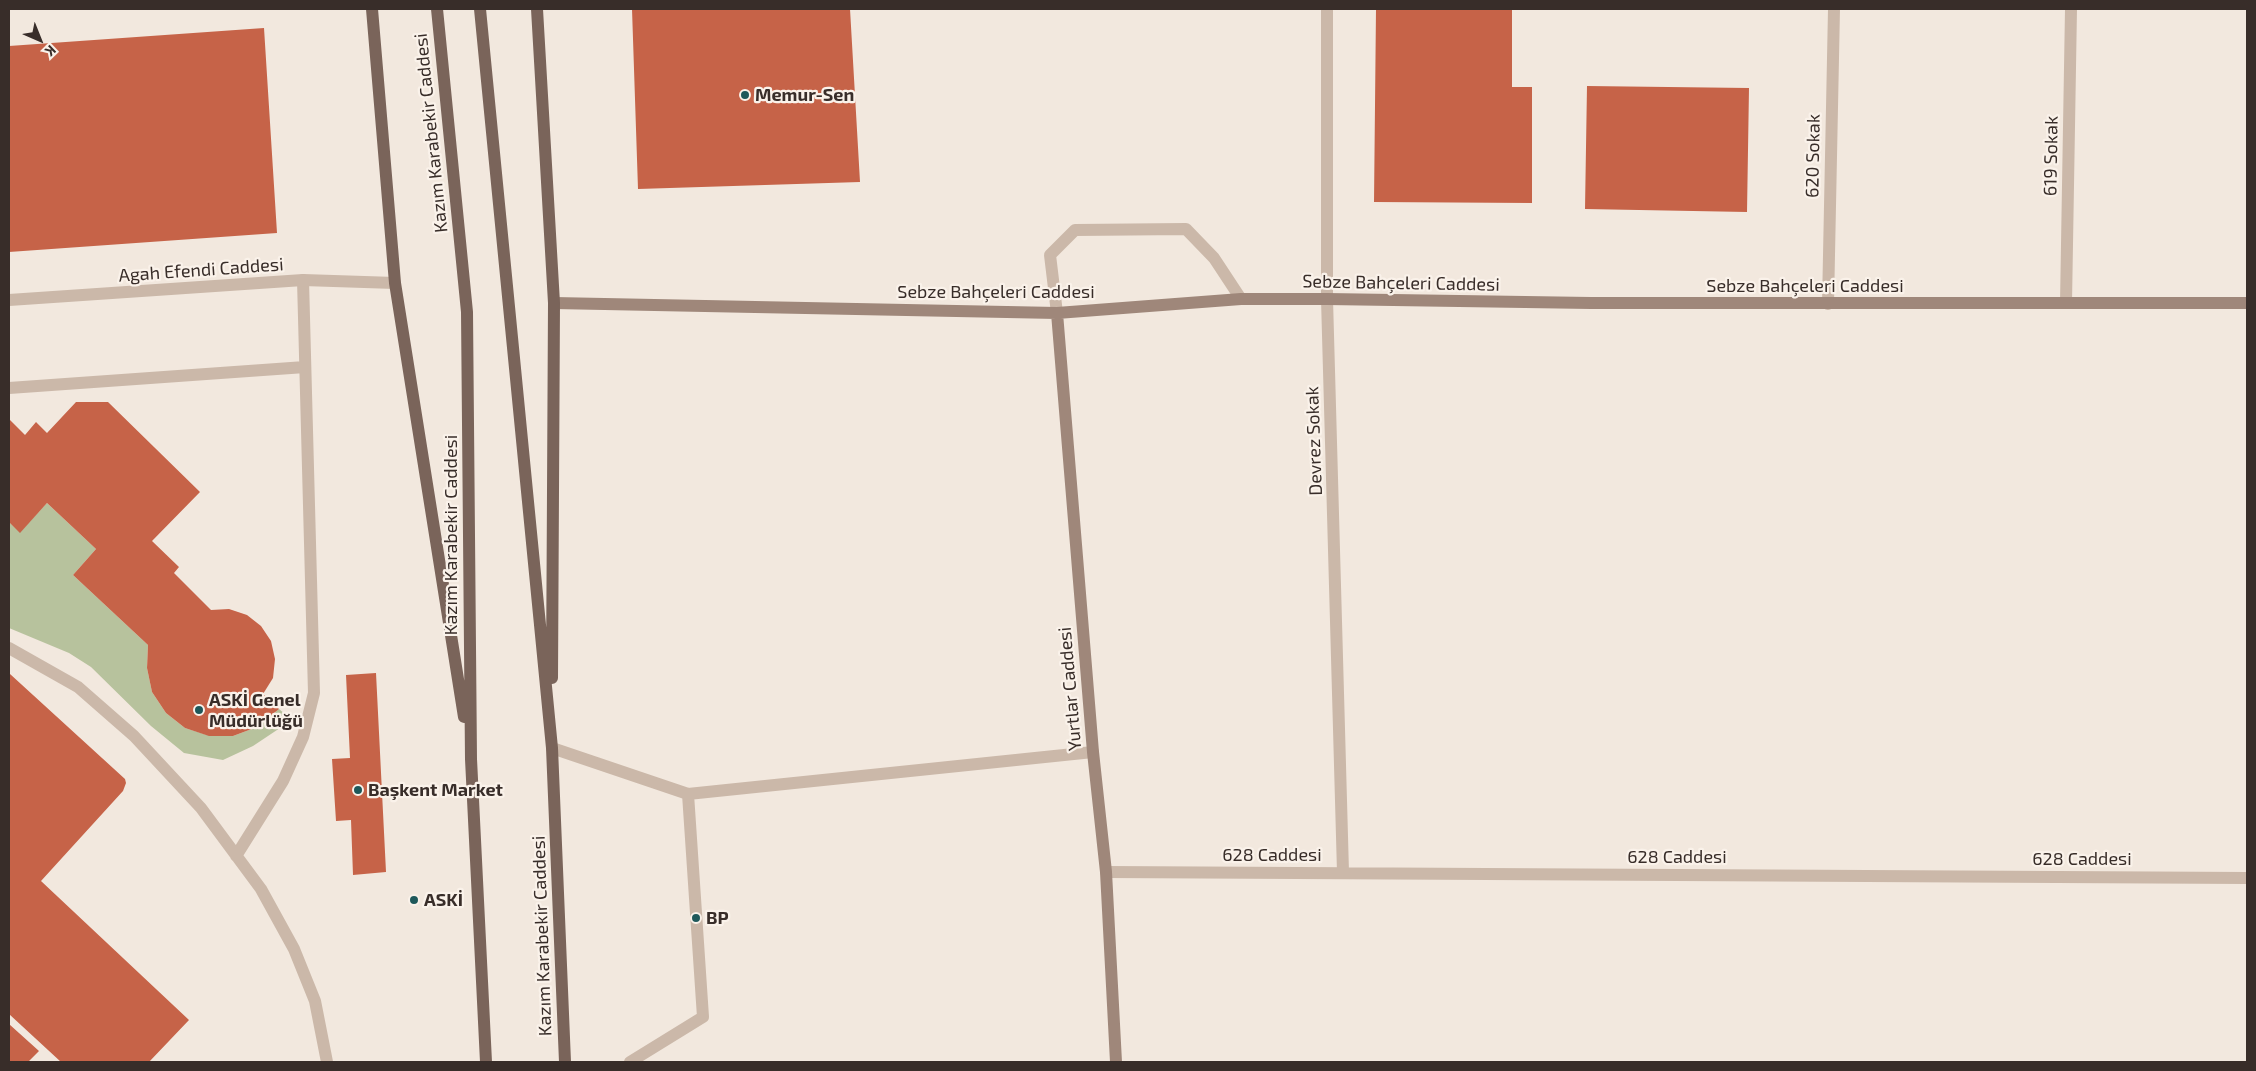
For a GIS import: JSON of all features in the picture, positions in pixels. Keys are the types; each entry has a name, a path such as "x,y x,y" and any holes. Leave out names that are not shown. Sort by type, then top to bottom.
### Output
{"main road":[{"path":"372,9 396,283 471,759"},
{"name":"Kazım Karabekir Caddesi","path":"437,9 467,312 471,759 486,1062"},
{"name":"Kazım Karabekir Caddesi","path":"480,9 552,748"},
{"name":"Kazım Karabekir Caddesi","path":"537,9 554,303 552,748 565,1062"}],"street":[{"name":"Devrez Sokak","path":"1327,9 1327,299 1344,872"},
{"name":"620 Sokak","path":"1828,304 1834,9"},
{"name":"619 Sokak","path":"2066,303 2071,9"},
{"path":"1057,313 1050,255 1075,230 1186,229 1214,258 1241,300"},
{"name":"Agah Efendi Caddesi","path":"9,300 303,280 396,283"},
{"path":"236,856 282,781 303,737 314,693 303,280"},
{"name":"Sebze Bahçeleri Caddesi","path":"554,303 1057,313 1241,300 1327,299 1592,303 2247,303"},
{"name":"Yurtlar Caddesi","path":"1057,313 1093,752 1106,872 1116,1062"},
{"path":"9,388 305,367"},
{"path":"9,648 78,687 134,736 200,808 260,889 294,949 315,1001 327,1062"},
{"path":"552,748 688,794 1093,752"},
{"path":"630,1062 704,1017 688,794"},
{"name":"628 Caddesi","path":"1106,872 2247,878"}],"green space":[{"path":"47,503 96,549 73,575 148,645 147,668 152,692 166,713 185,728 207,735 233,736 257,727 279,709 292,720 253,746 223,760 184,753 151,726 91,667 69,653 9,628 9,522 20,532"}],"building":[{"name":"Memur-Sen","path":"632,9 850,9 860,182 638,189"},
{"path":"1376,9 1512,9 1512,87 1532,87 1532,203 1374,202"},
{"path":"264,28 277,233 9,252 9,46"},
{"path":"1587,86 1749,88 1747,212 1585,209"},
{"path":"76,402 108,402 200,492 152,541 179,567 174,573 211,610 229,609 247,615 261,626 271,641 275,659 273,678 263,694 279,709 257,727 233,736 209,736 185,728 166,713 152,692 147,668 148,645 73,575 96,549 47,503 20,533 9,522 9,419 25,435 36,422 47,433"},
{"name":"Başkent Market","path":"376,673 386,872 353,875 351,820 336,821 332,759 350,758 346,675"},
{"path":"10,674 125,779 126,783 123,791 41,881 189,1020 149,1062 61,1062 9,1014"},
{"path":"9,1024 39,1051 28,1062 9,1062"}],"place":[{"name":"Memur-Sen","path":"745,95"},
{"name":"ASKİ Genel Müdürlüğü","path":"199,710"},
{"name":"Başkent Market","path":"358,790"},
{"name":"ASKİ","path":"414,900"},
{"name":"BP","path":"696,918"}]}
